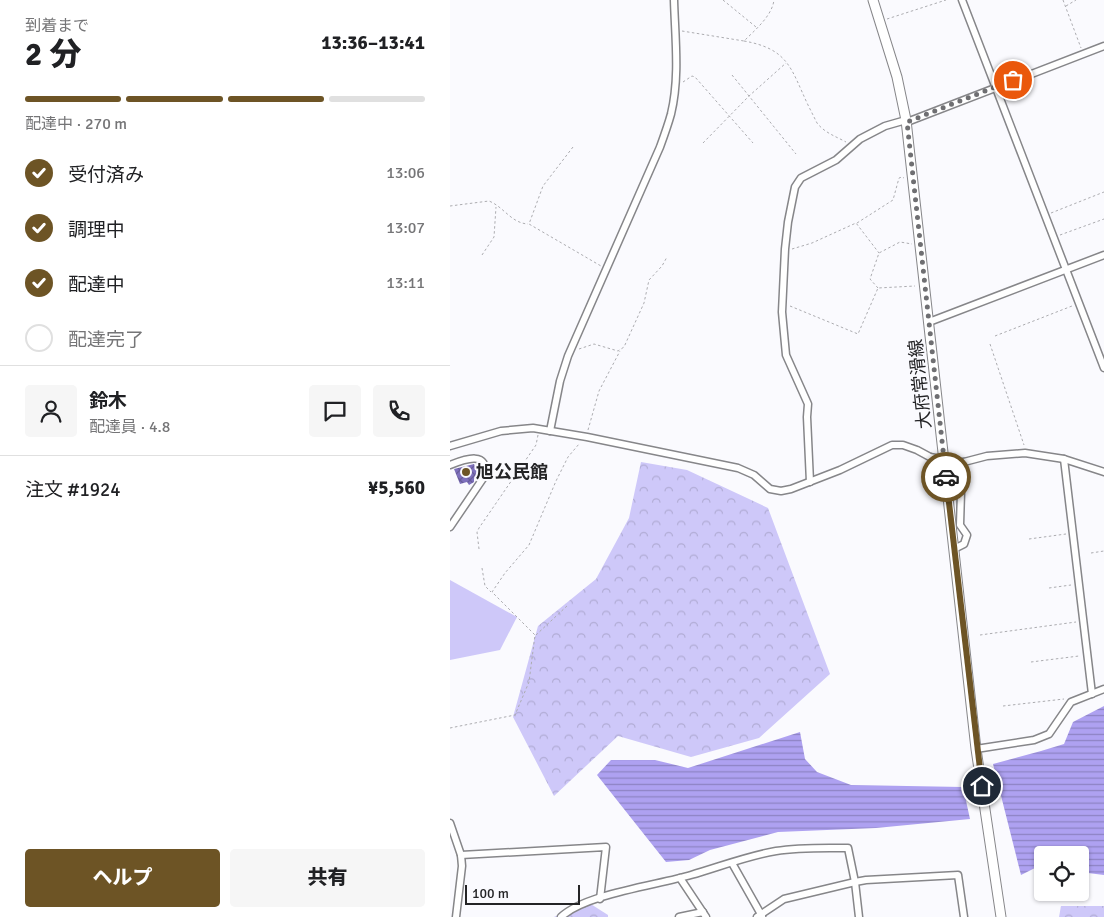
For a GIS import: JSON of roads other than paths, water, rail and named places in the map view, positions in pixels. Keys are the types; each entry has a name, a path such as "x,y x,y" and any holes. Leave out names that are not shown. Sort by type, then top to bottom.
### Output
{"main road":[{"name":"大府常滑線","path":"873,0 897,77 907,121 976,749 1000,917"}],"street":[{"path":"550,431 560,381 570,350 660,147 671,114 675,87 673,0"},
{"path":"962,0 1104,368"},
{"path":"810,482 806,417 808,404 786,354 782,303 788,222 797,181 836,160 851,146 885,126 907,121 1104,46"},
{"path":"929,322 1104,255"},
{"path":"450,446 501,431 539,429 738,468 754,475 770,489 781,491 840,470 892,444 903,445 930,457 960,462 987,456 1025,453 1064,459 1104,472"},
{"path":"450,465 471,458 479,459 484,464 485,470 484,477 450,527"},
{"path":"1064,459 1092,694"},
{"path":"954,549 964,544 967,535 960,525 960,462"},
{"path":"976,749 1034,740 1049,734 1071,702 1104,689"},
{"path":"450,823 461,855 462,866 456,917"},
{"path":"461,855 606,847 600,899"},
{"path":"561,917 566,912 582,904 614,894 680,878 774,851 848,848 855,882 859,917"},
{"path":"732,863 760,916 784,899 855,882 958,875 964,917"},
{"path":"679,917 704,915 680,878"}],"place":[{"name":"旭公民館","path":"466,472"}]}
